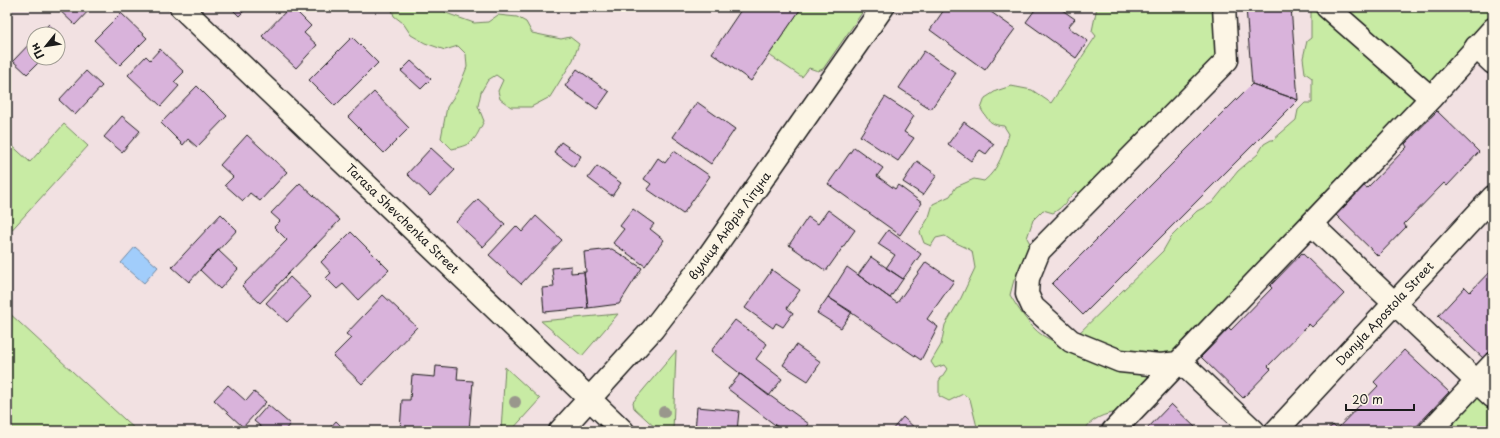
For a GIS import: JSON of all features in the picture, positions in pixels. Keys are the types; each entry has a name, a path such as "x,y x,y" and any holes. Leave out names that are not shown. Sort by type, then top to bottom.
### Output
{"street":[{"name":"Tarasa Shevchenka Street","path":"181,7 623,431"},
{"name":"вулиця Андрія Літуна","path":"560,431 653,329 703,264 883,7"},
{"path":"1224,7 1227,60 1039,251 1028,278 1027,294 1033,307 1071,340 1120,361 1160,365 1178,363 1187,368 1254,431"},
{"path":"1326,7 1430,98"},
{"path":"1113,431 1312,224 1493,29"},
{"path":"1476,47 1493,63"},
{"name":"Danyla Apostola Street","path":"1276,431 1493,197"},
{"path":"1312,224 1493,397"},
{"path":"1430,431 1493,364"}],"green space":[{"path":"391,7 441,7 446,13 474,23 488,22 498,15 517,17 526,22 532,33 561,39 570,37 579,44 573,60 550,97 531,107 511,107 500,99 498,91 503,80 496,75 488,80 481,92 478,106 484,121 478,133 469,143 452,149 441,138 447,107 457,92 467,67 466,54 458,46 445,50 425,43 411,35 403,23 394,16"},
{"path":"802,7 866,7 823,69 818,71 809,68 802,77 769,55"},
{"path":"1097,7 1224,7 1227,60 1088,201 1076,191 1053,213 1043,210 1033,220 1027,238 1032,247 1025,263 1014,280 1010,295 1024,316 1037,331 1053,341 1074,348 1071,341 1163,251 1171,237 1197,211 1212,203 1238,171 1258,154 1264,144 1273,140 1296,120 1298,110 1305,103 1312,103 1312,78 1305,73 1303,58 1307,41 1311,38 1311,7 1493,7 1493,29 1119,412 1099,417 1083,431 978,431 970,399 963,394 949,401 939,396 939,381 947,369 944,365 935,368 931,362 941,345 945,325 961,298 975,268 972,251 945,236 936,238 931,246 924,243 920,232 929,217 933,204 950,196 956,187 974,179 984,181 994,171 1000,159 1009,134 1004,126 992,123 981,109 985,98 996,91 1011,86 1032,90 1051,103 1096,36 1092,31"},
{"path":"64,124 88,146 7,235 7,141 30,162"},
{"path":"7,311 137,431 7,431"},
{"path":"618,314 582,356 541,321"},
{"path":"676,351 673,431 659,431 634,408 633,402"},
{"path":"1493,364 1493,431 1430,431"},
{"path":"505,367 540,399 511,431 501,431"}],"water":[{"path":"135,247 158,267 144,283 121,263"}],"building":[{"path":"56,7 92,7 75,25"},
{"path":"230,7 248,7 239,16"},
{"path":"290,7 292,7 311,26 304,33 317,45 296,68 262,36"},
{"path":"743,7 802,7 751,81 712,53"},
{"path":"946,7 984,7 1015,29 985,70 930,30"},
{"path":"1037,7 1058,7 1075,19 1068,27 1088,41 1076,58 1026,22"},
{"path":"1246,7 1291,7 1298,100 1252,84"},
{"path":"121,13 147,38 120,65 94,40"},
{"path":"352,37 378,63 335,106 309,80"},
{"path":"26,47 26,66 35,66 27,74 13,61"},
{"path":"160,49 184,72 174,82 179,86 161,106 128,75 146,56 150,60"},
{"path":"924,51 956,73 931,109 899,88"},
{"path":"411,61 431,79 421,89 401,71"},
{"path":"577,69 609,92 597,109 565,86"},
{"path":"86,71 102,86 75,115 59,100"},
{"path":"1252,84 1298,100 1083,315 1052,284"},
{"path":"197,86 227,116 197,147 188,139 183,145 161,123"},
{"path":"374,92 409,128 384,153 348,117"},
{"path":"885,97 914,116 904,132 914,138 898,161 860,136"},
{"path":"697,102 735,129 711,164 673,137"},
{"path":"1437,111 1479,152 1447,186 1444,183 1404,224 1406,227 1378,256 1336,215 1364,186 1367,188 1407,147 1405,144"},
{"path":"122,116 140,131 122,152 104,137"},
{"path":"964,122 994,144 986,154 980,150 971,161 948,144"},
{"path":"247,135 287,172 260,201 250,193 243,201 225,185 233,177 220,165"},
{"path":"561,142 581,156 574,167 554,152"},
{"path":"854,147 883,168 877,176 895,189 898,185 922,203 900,235 828,184"},
{"path":"431,148 455,170 430,196 407,174"},
{"path":"674,151 710,176 683,214 647,189 651,184 644,179 658,158 665,163"},
{"path":"917,161 937,175 923,195 903,182"},
{"path":"597,166 621,183 612,196 588,178"},
{"path":"300,183 340,220 260,303 242,286 287,240 274,227 280,221 271,213"},
{"path":"478,199 505,224 483,247 456,222"},
{"path":"633,209 654,224 650,229 664,240 645,266 613,243 624,229 620,226"},
{"path":"828,210 855,230 826,271 789,245 808,217 818,224"},
{"path":"221,214 237,230 189,282 172,267"},
{"path":"536,216 562,240 521,284 489,255 516,226 522,232"},
{"path":"888,230 921,254 903,279 886,268 895,255 878,244"},
{"path":"351,232 389,270 358,300 343,284 337,289 326,278 331,273 321,262"},
{"path":"612,249 642,268 619,304 588,308 584,272 586,272 584,252"},
{"path":"218,250 238,269 220,289 200,270"},
{"path":"1302,253 1344,294 1312,327 1309,324 1268,366 1271,369 1243,398 1201,357 1229,328 1231,330 1272,288 1270,286"},
{"path":"871,257 903,279 890,298 858,275"},
{"path":"926,262 954,281 927,319 938,327 921,360 828,297 847,267 897,303"},
{"path":"571,266 571,273 584,272 588,308 544,312 542,288 554,287 552,268"},
{"path":"1493,268 1493,350 1484,359 1438,316 1465,287 1470,292"},
{"path":"772,270 800,290 787,308 793,313 783,327 776,323 773,328 745,308"},
{"path":"290,277 311,297 287,322 266,303"},
{"path":"383,295 417,327 362,384 333,356 351,338 346,334"},
{"path":"828,297 852,312 841,328 817,313"},
{"path":"735,320 767,344 756,359 782,379 769,396 711,351"},
{"path":"796,345 821,362 808,381 783,365"},
{"path":"1404,350 1449,392 1414,429 1410,425 1404,431 1326,431 1333,425 1337,429 1378,386 1374,382"},
{"path":"436,366 458,368 457,380 473,381 469,431 400,431 402,400 410,400 412,375 435,377"},
{"path":"740,374 809,424 804,431 783,431 728,389"},
{"path":"228,385 246,401 254,392 266,402 243,427 214,400"},
{"path":"1171,404 1199,431 1145,431"},
{"path":"268,405 290,424 284,431 266,431 254,421"},
{"path":"697,407 739,411 737,431 695,431"},
{"path":"903,417 918,431 891,431"},
{"path":"336,421 346,431 328,430"},
{"path":"349,427 354,431 346,431"}]}
